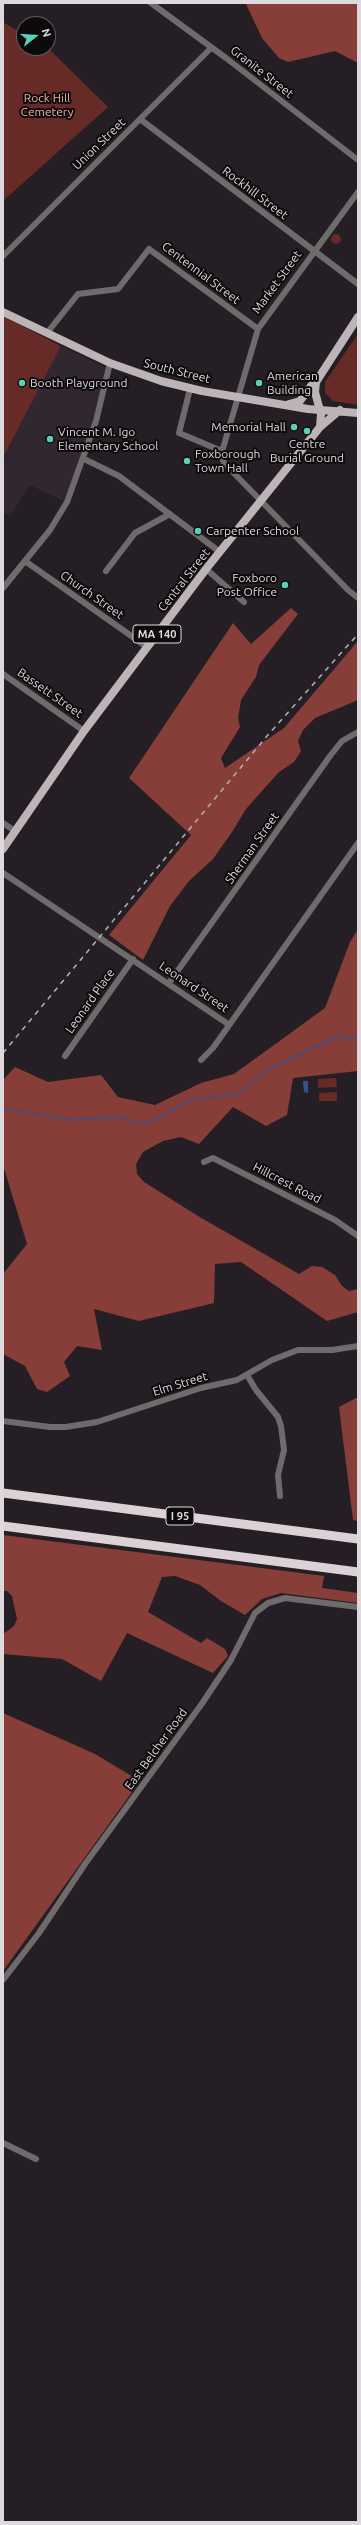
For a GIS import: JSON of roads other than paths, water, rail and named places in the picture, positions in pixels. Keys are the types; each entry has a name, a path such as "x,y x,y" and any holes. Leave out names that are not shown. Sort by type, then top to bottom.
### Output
{"highway":[{"name":"I 95","path":"3,1493 358,1539"},
{"path":"3,1526 358,1572"}],"main road":[{"name":"South Street","path":"3,312 110,364 155,380 190,389 320,410 340,410 358,413"},
{"path":"287,404 300,401 319,376 358,317"},
{"path":"319,376 315,389 320,410 320,427"},
{"name":"Central Street","path":"3,849 84,731 206,570 320,427 340,410"}],"street":[{"name":"Granite Street","path":"151,3 358,160"},
{"name":"Union Street","path":"3,256 211,48"},
{"name":"Rockhill Street","path":"140,119 358,284"},
{"name":"Market Street","path":"222,451 258,329 314,250 358,192"},
{"name":"Centennial Street","path":"47,333 78,294 118,289 147,250 152,249 258,329"},
{"path":"3,588 62,512 84,459 98,414 110,364"},
{"path":"190,389 179,433 222,451 224,464 348,590 358,598"},
{"path":"84,459 119,476 220,552"},
{"path":"106,571 135,533 170,514"},
{"name":"Church Street","path":"25,560 147,647"},
{"path":"206,570 244,602"},
{"name":"Bassett Street","path":"3,674 84,731"},
{"name":"Sherman Street","path":"168,983 330,756 342,741 358,732"},
{"path":"3,823 15,831"},
{"name":"Leonard Street","path":"3,873 228,1024 358,843"},
{"name":"Leonard Place","path":"65,1056 133,959"},
{"path":"201,1060 213,1048 228,1024"},
{"name":"Hillcrest Road","path":"204,1162 213,1158 335,1220 358,1236"},
{"name":"Elm Street","path":"3,1420 50,1427 78,1425 248,1375 272,1360 298,1350 332,1350 358,1346"},
{"path":"248,1375 256,1390 278,1417 281,1426 284,1450 278,1475 280,1496"},
{"name":"East Belcher Road","path":"3,1980 39,1933 85,1864 201,1705 229,1664 255,1613 266,1604 285,1598 358,1607"},
{"path":"3,2143 36,2159"}],"water":[{"path":"303,1081 308,1081 308,1093 304,1092"}],"waterway":[{"path":"3,1108 74,1120 120,1117 144,1124 161,1117 191,1099 236,1095 271,1068 341,1035 358,1041"}],"railway":[{"path":"3,1053 267,736 358,634"}],"place":[{"name":"Booth Playground","path":"22,383"},
{"name":"American Building","path":"259,383"},
{"name":"Memorial Hall","path":"294,427"},
{"name":"Centre Burial Ground","path":"307,431"},
{"name":"Vincent M. Igo Elementary School","path":"50,439"},
{"name":"Foxborough Town Hall","path":"187,461"},
{"name":"Carpenter School","path":"198,531"},
{"name":"Foxboro Post Office","path":"285,585"}],"park label":[{"name":"Rock Hill Cemetery","path":"47,105"}]}
